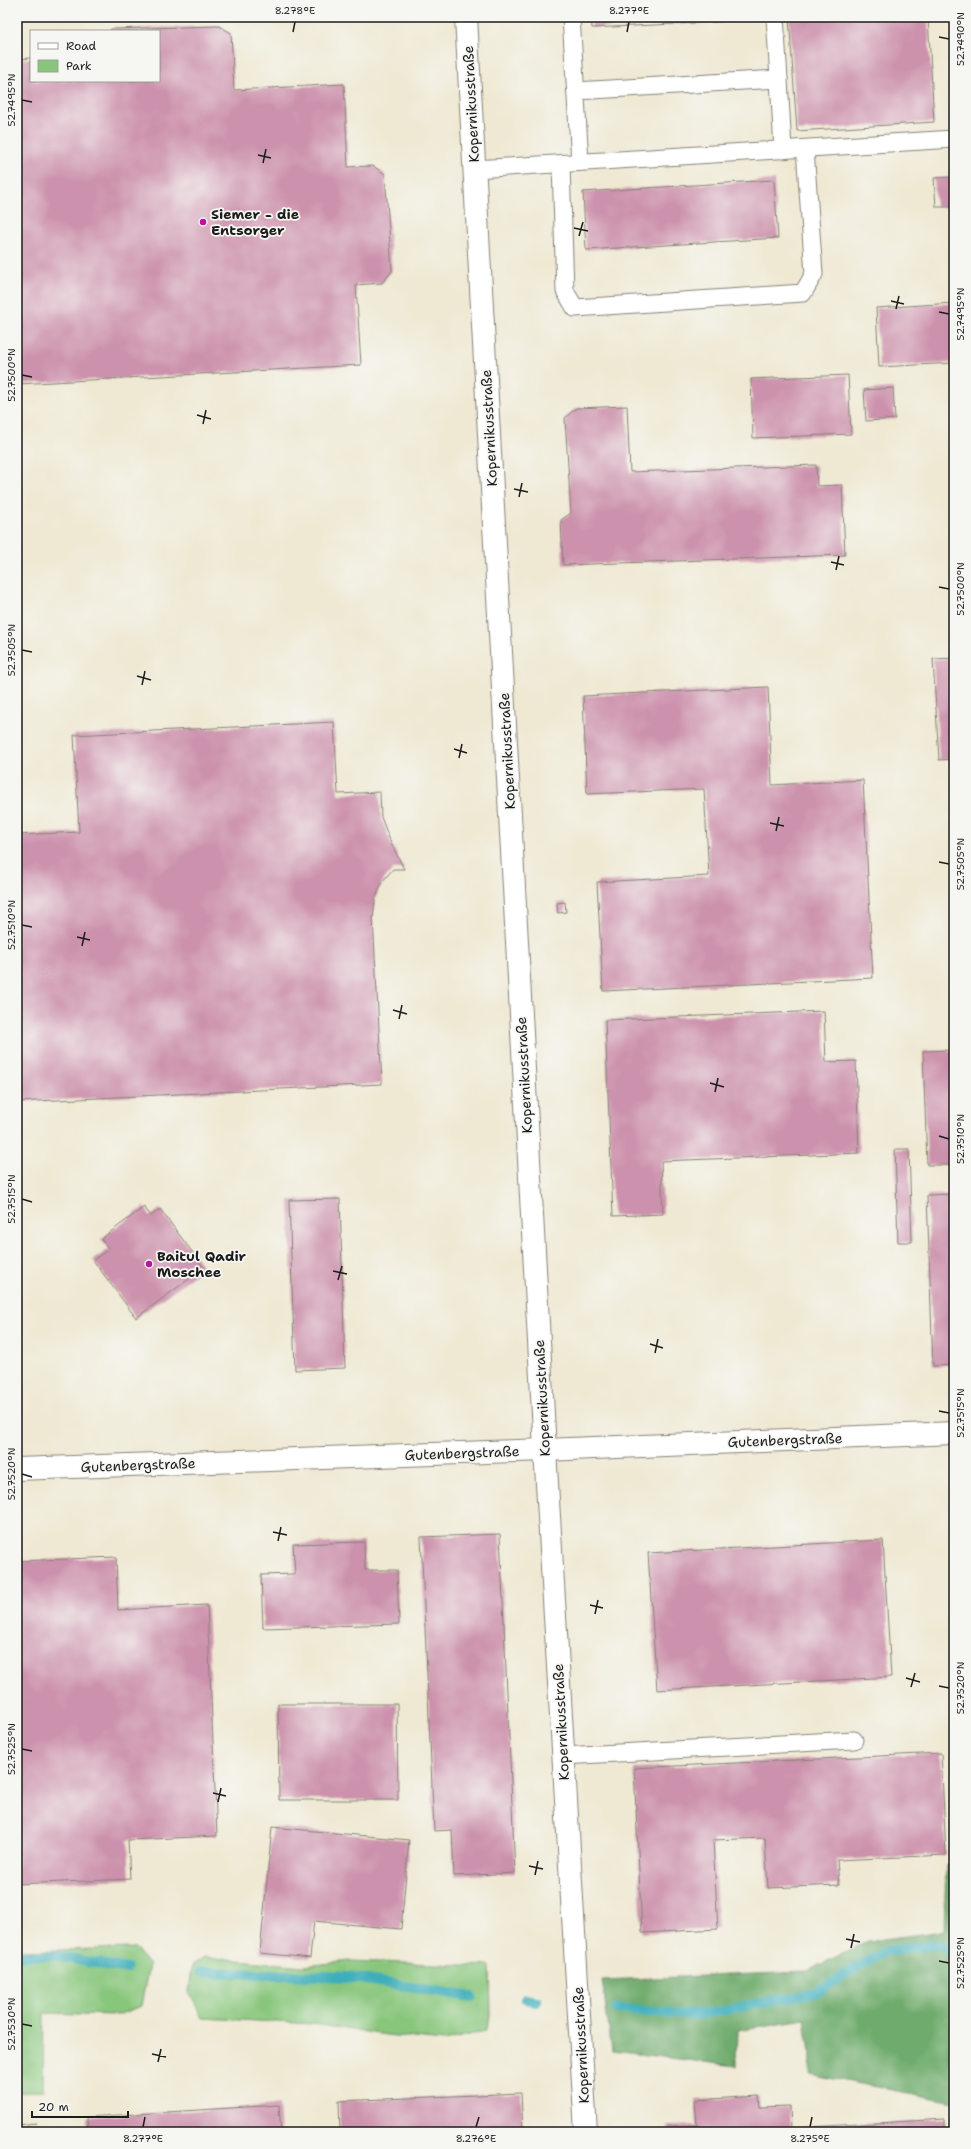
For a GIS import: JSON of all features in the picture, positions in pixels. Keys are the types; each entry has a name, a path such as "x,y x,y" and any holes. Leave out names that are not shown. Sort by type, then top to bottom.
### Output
{"street":[{"name":"Kopernikusstraße","path":"466,17 544,1450 586,2132"},
{"name":"Gutenbergstraße","path":"17,1469 544,1450 954,1433"}],"lane":[{"path":"571,17 580,162"},
{"path":"775,17 784,150"},
{"path":"576,91 779,79"},
{"path":"474,169 954,139"},
{"path":"561,164 566,290 575,308 803,293 814,274 805,149"},
{"path":"563,1756 854,1740"}],"green space":[{"path":"946,1864 954,1866 954,2102 809,2074 810,2052 805,2019 737,2030 736,2066 612,2051 602,1980 805,1972 868,1941 944,1931"},
{"path":"134,1948 149,1965 141,2006 117,2015 44,2013 43,2091 17,2092 17,1951"},
{"path":"204,1957 304,1966 351,1961 490,1966 491,2015 485,2031 444,2041 386,2035 313,2024 202,2018 189,1992 192,1965"}],"building":[{"path":"591,17 736,17 736,21 592,28"},
{"path":"789,17 928,17 934,122 797,131"},
{"name":"Siemer - die Entsorger","path":"219,26 231,33 234,90 344,84 348,167 373,166 385,174 392,271 382,283 356,285 361,365 17,384 17,59 30,58 30,82 160,82 160,30 110,30"},
{"path":"954,177 954,207 936,207 934,178"},
{"path":"774,180 778,238 586,250 583,192"},
{"path":"954,303 954,363 879,367 876,308"},
{"path":"848,375 851,434 753,438 751,379"},
{"path":"893,388 895,419 866,421 864,390"},
{"path":"627,406 630,472 816,465 817,486 842,485 845,555 563,565 561,520 571,513 565,418 576,408"},
{"path":"954,658 954,759 939,760 933,659"},
{"path":"768,687 772,785 863,780 873,978 603,991 597,882 709,876 704,789 587,794 583,696"},
{"path":"334,722 338,794 380,792 381,817 391,843 404,869 393,869 382,882 375,900 373,919 382,1084 17,1102 17,835 79,832 74,735"},
{"path":"565,902 566,912 558,913 557,903"},
{"path":"824,1011 826,1062 856,1061 859,1153 661,1161 663,1214 613,1216 605,1020"},
{"path":"954,1050 954,1165 927,1165 923,1051"},
{"path":"895,1149 909,1149 912,1242 898,1242"},
{"path":"954,1194 954,1365 933,1366 927,1195"},
{"path":"340,1199 345,1368 295,1370 289,1200"},
{"name":"Baitul Qadir Moschee","path":"144,1207 151,1216 160,1209 204,1268 136,1318 93,1260 109,1249 101,1239"},
{"path":"500,1534 515,1873 454,1876 452,1830 434,1831 421,1537"},
{"path":"883,1540 891,1677 657,1690 648,1553"},
{"path":"364,1542 365,1570 397,1570 399,1624 263,1628 261,1575 295,1574 293,1544"},
{"path":"116,1557 118,1610 207,1605 217,1836 128,1840 130,1879 17,1884 17,1561"},
{"path":"278,1704 397,1704 398,1800 279,1800"},
{"path":"941,1753 946,1855 837,1860 839,1885 768,1888 765,1838 713,1840 718,1929 642,1933 634,1768"},
{"path":"272,1827 409,1840 401,1929 314,1921 310,1958 260,1953"},
{"path":"521,2093 523,2132 340,2132 339,2101"},
{"path":"759,2096 760,2107 790,2106 791,2128 945,2119 945,2132 668,2132 667,2126 697,2125 695,2100"},
{"path":"279,2105 281,2132 88,2132 87,2117"},
{"path":"36,2123 37,2132 17,2132 17,2125"}],"waterway":[{"path":"616,2009 697,2015 815,1993 885,1951 933,1945 954,1951"},
{"path":"17,1956 57,1956 127,1969"},
{"path":"201,1972 348,1977 472,1997"},
{"path":"525,1999 537,2001"}],"place":[{"name":"Siemer - die Entsorger","path":"203,222"},
{"name":"Baitul Qadir Moschee","path":"149,1264"}]}
